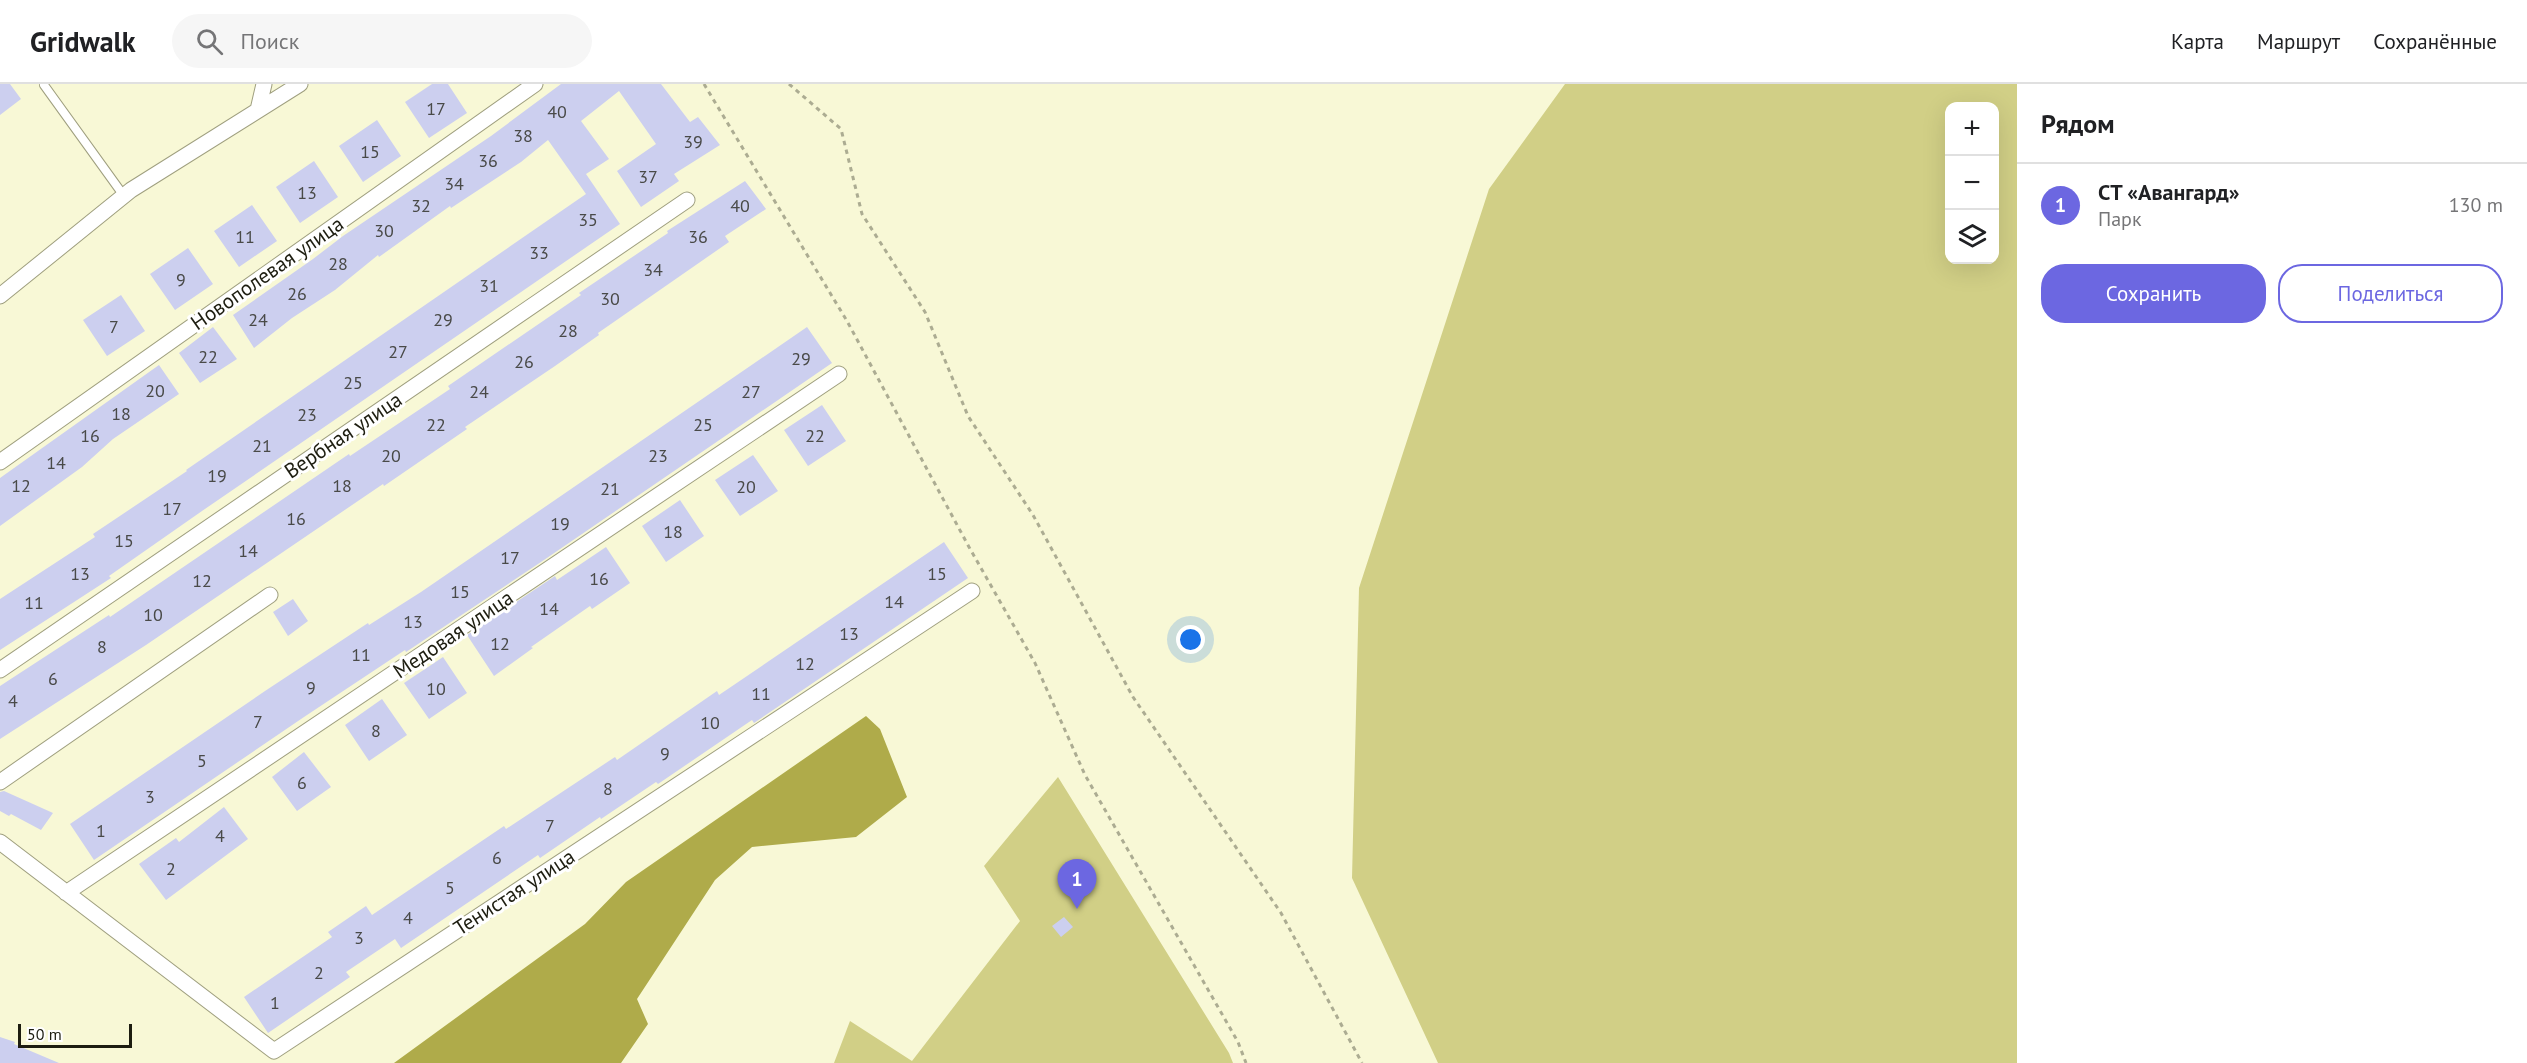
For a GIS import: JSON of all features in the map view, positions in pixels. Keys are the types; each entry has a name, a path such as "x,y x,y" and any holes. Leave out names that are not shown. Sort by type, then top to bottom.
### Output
{"street":[{"path":"258,110 264,84"},
{"path":"0,296 124,196 300,84"},
{"name":"Новополевая улица","path":"0,462 535,84"},
{"name":"Вербная улица","path":"0,670 687,200"},
{"name":"Медовая улица","path":"66,893 839,374"},
{"name":"Тенистая улица","path":"66,893 274,1051 972,591"},
{"path":"0,782 270,595"},
{"path":"0,842 66,893"}],"lane":[{"path":"44,85 124,196"}],"path":[{"path":"704,84 847,321 969,547 1035,663 1085,776 1238,1042 1246,1063"},
{"path":"789,84 841,129 862,214 925,312 969,416 1033,515 1133,697 1281,913 1362,1063"}],"shaded area":[{"path":"1565,84 2017,84 2017,1063 1438,1063 1352,878 1359,588 1489,189"},
{"path":"866,716 880,729 907,797 856,837 752,847 715,880 637,999 648,1024 621,1063 394,1063 585,924 626,882"},
{"path":"1058,777 1229,1053 1233,1063 834,1063 850,1021 912,1061 1020,921 984,866"}],"building":[{"path":"0,84 10,84 21,99 0,115"},
{"path":"432,84 448,84 467,113 429,138 405,102"},
{"path":"561,84 661,84 690,122 698,117 720,145 674,174 679,181 641,207 617,171 656,144 619,91 581,121 609,159 586,174 620,224 202,511 109,576 111,578 0,650 0,599 95,537 93,534 586,194 548,140 521,162 451,208 450,206 379,257 378,255 335,290 292,318 254,348 233,315 343,236 491,136"},
{"path":"377,120 401,156 363,182 339,146"},
{"path":"314,161 338,197 300,223 276,187"},
{"path":"745,181 766,209 725,236 729,242 384,486 383,484 146,645 0,739 0,686 109,615 110,617 349,454 350,456 450,389 448,386 581,295 579,293 668,233 667,231"},
{"path":"252,205 277,241 239,267 214,231"},
{"path":"188,248 213,284 175,310 150,274"},
{"path":"121,295 145,331 107,356 83,320"},
{"path":"213,327 237,359 200,383 179,353"},
{"path":"807,327 832,363 544,560 304,717 94,860 70,824 265,691 368,623 369,625 421,592"},
{"path":"159,365 179,394 113,439 82,467 0,526 0,478"},
{"path":"822,405 846,441 808,466 784,430"},
{"path":"753,455 778,491 740,516 715,480"},
{"path":"680,500 704,536 666,562 642,526"},
{"path":"944,542 968,578 754,723 752,720 658,784 656,782 601,819 600,817 540,858 538,855 401,948 395,939 346,972 350,977 268,1033 244,997 332,937 328,932 366,906 372,915 504,826 506,829 615,757 617,760 717,691 719,695"},
{"path":"606,547 630,583 592,609 590,606 494,676 467,635 555,576 557,580"},
{"path":"293,599 308,621 288,636 273,612"},
{"path":"443,657 467,693 429,719 404,683"},
{"path":"382,699 407,735 369,761 345,725"},
{"path":"304,752 331,787 297,811 272,777"},
{"path":"4,791 53,813 41,830 11,814 9,816 0,811 0,792"},
{"path":"224,807 248,839 166,900 139,864 176,838 179,842"},
{"path":"1064,917 1073,927 1061,937 1052,926"},
{"path":"0,1037 15,1042 14,1044 59,1063 0,1063"}],"place":[{"name":"СТ «Авангард»","path":"1077,909"}]}
